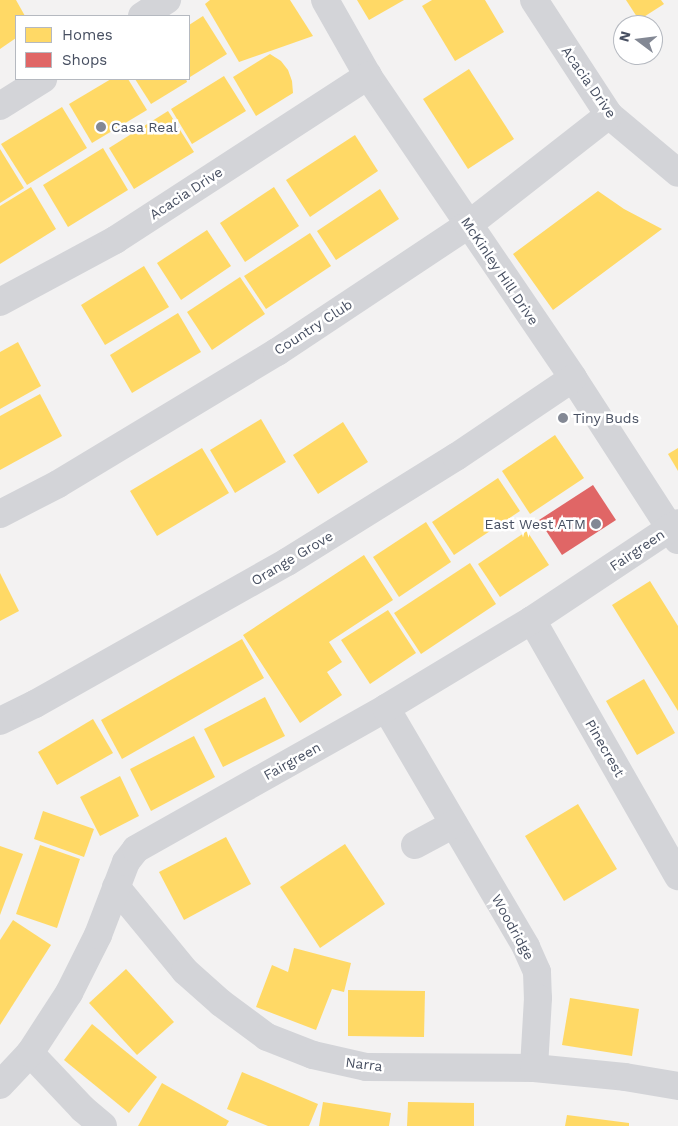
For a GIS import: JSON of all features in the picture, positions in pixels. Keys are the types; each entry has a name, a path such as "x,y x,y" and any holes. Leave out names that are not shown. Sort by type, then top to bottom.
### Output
{"street":[{"path":"128,0 136,15"},
{"path":"144,15 167,0"},
{"name":"McKinley Hill Drive","path":"325,0 368,76 675,530"},
{"name":"Acacia Drive","path":"534,0 609,115 678,173"},
{"name":"Acacia Drive","path":"0,302 115,240 368,76"},
{"path":"0,106 41,80"},
{"name":"Country Club","path":"0,514 58,484 277,352 468,225 609,115"},
{"name":"Orange Grove","path":"0,720 34,704 287,562 456,457 573,378"},
{"name":"Fairgreen","path":"0,1085 30,1053 69,993 98,935 126,862 136,849 386,708 532,620 675,530"},
{"name":"Pinecrest","path":"532,620 678,876"},
{"name":"Woodridge","path":"386,708 526,947 536,972 538,998 534,1068"},
{"path":"415,845 454,824"},
{"name":"Narra","path":"116,887 185,971 220,1003 267,1037 313,1055 366,1067 534,1068 625,1077 678,1086"},
{"path":"30,1053 83,1109 103,1126"}],"building: Homes":[{"path":"0,0 16,0 24,15 15,15 15,39 0,49"},
{"path":"210,0 290,0 313,36 239,62 205,4"},
{"path":"357,0 404,0 369,20"},
{"path":"432,0 485,0 504,32 455,61 422,6"},
{"path":"626,0 661,0 664,4 647,15 636,15"},
{"path":"203,16 227,54 190,77 190,24"},
{"path":"270,54 281,61 288,70 292,81 293,93 256,116 233,77"},
{"path":"469,69 514,139 468,169 423,99"},
{"path":"224,76 246,111 192,144 171,109"},
{"name":"Casa Real","path":"109,80 129,80 147,110 92,143 69,104"},
{"path":"136,80 186,80 187,82 151,104"},
{"path":"62,107 87,148 27,185 1,144"},
{"path":"168,111 194,152 134,189 109,148"},
{"path":"355,135 378,171 310,217 286,180"},
{"path":"103,148 128,190 68,227 43,185"},
{"path":"0,149 24,188 0,203"},
{"path":"31,187 56,229 0,264 0,206"},
{"path":"274,187 299,226 245,262 220,223"},
{"path":"380,189 399,219 336,260 317,231"},
{"path":"598,191 624,209 662,229 553,310 513,254"},
{"path":"207,230 231,266 181,300 157,263"},
{"path":"310,233 331,266 266,309 244,276"},
{"path":"144,266 169,307 105,345 81,305"},
{"path":"240,277 265,314 212,350 187,312"},
{"path":"178,313 201,352 132,393 110,355"},
{"path":"18,342 41,386 0,409 0,352"},
{"path":"40,394 62,436 0,470 0,416"},
{"path":"261,419 286,462 235,493 210,450"},
{"path":"343,422 368,462 318,494 293,455"},
{"path":"555,435 584,478 530,514 502,471"},
{"path":"202,448 229,493 157,536 130,491"},
{"path":"678,448 678,471 668,454"},
{"path":"498,478 520,511 454,555 432,522"},
{"path":"426,522 451,562 399,597 373,557"},
{"path":"527,531 549,565 500,597 478,564"},
{"path":"364,555 393,600 329,642 342,662 327,672 342,695 300,723 243,635"},
{"path":"470,563 496,604 421,654 394,613"},
{"path":"0,573 19,611 0,621"},
{"path":"650,581 678,626 678,711 612,605"},
{"path":"388,610 416,653 370,684 341,640"},
{"path":"242,639 264,678 122,759 101,720"},
{"path":"644,679 675,733 637,755 606,701"},
{"path":"265,697 285,736 223,767 204,729"},
{"path":"93,719 113,753 57,785 38,752"},
{"path":"194,736 215,777 151,811 130,769"},
{"path":"120,776 139,816 100,836 80,797"},
{"path":"578,804 617,869 564,901 525,836"},
{"path":"43,811 94,829 84,857 34,839"},
{"path":"226,837 251,884 184,920 159,872"},
{"path":"345,844 385,904 320,948 280,887"},
{"path":"40,845 80,859 57,928 16,914"},
{"path":"0,846 23,854 0,915"},
{"path":"13,920 51,945 0,1025 0,940"},
{"path":"294,948 351,963 344,992 332,989 316,1030 256,1007 272,965 288,972"},
{"path":"126,969 174,1022 137,1055 89,1003"},
{"path":"348,990 425,991 424,1037 348,1036"},
{"path":"570,998 639,1009 632,1056 562,1045"},
{"path":"92,1024 157,1077 129,1113 64,1060"},
{"path":"242,1072 318,1104 309,1126 268,1126 227,1109"},
{"path":"162,1083 229,1121 226,1126 138,1126"},
{"path":"323,1102 391,1113 389,1126 319,1126"},
{"path":"408,1102 474,1103 474,1126 407,1126"},
{"path":"567,1115 629,1123 629,1126 565,1126"}],"building: Shops":[{"path":"593,485 616,520 562,555 539,520"}],"place":[{"name":"Casa Real","path":"101,127"},
{"name":"Tiny Buds","path":"563,418"},
{"name":"East West ATM","path":"596,524"}]}
